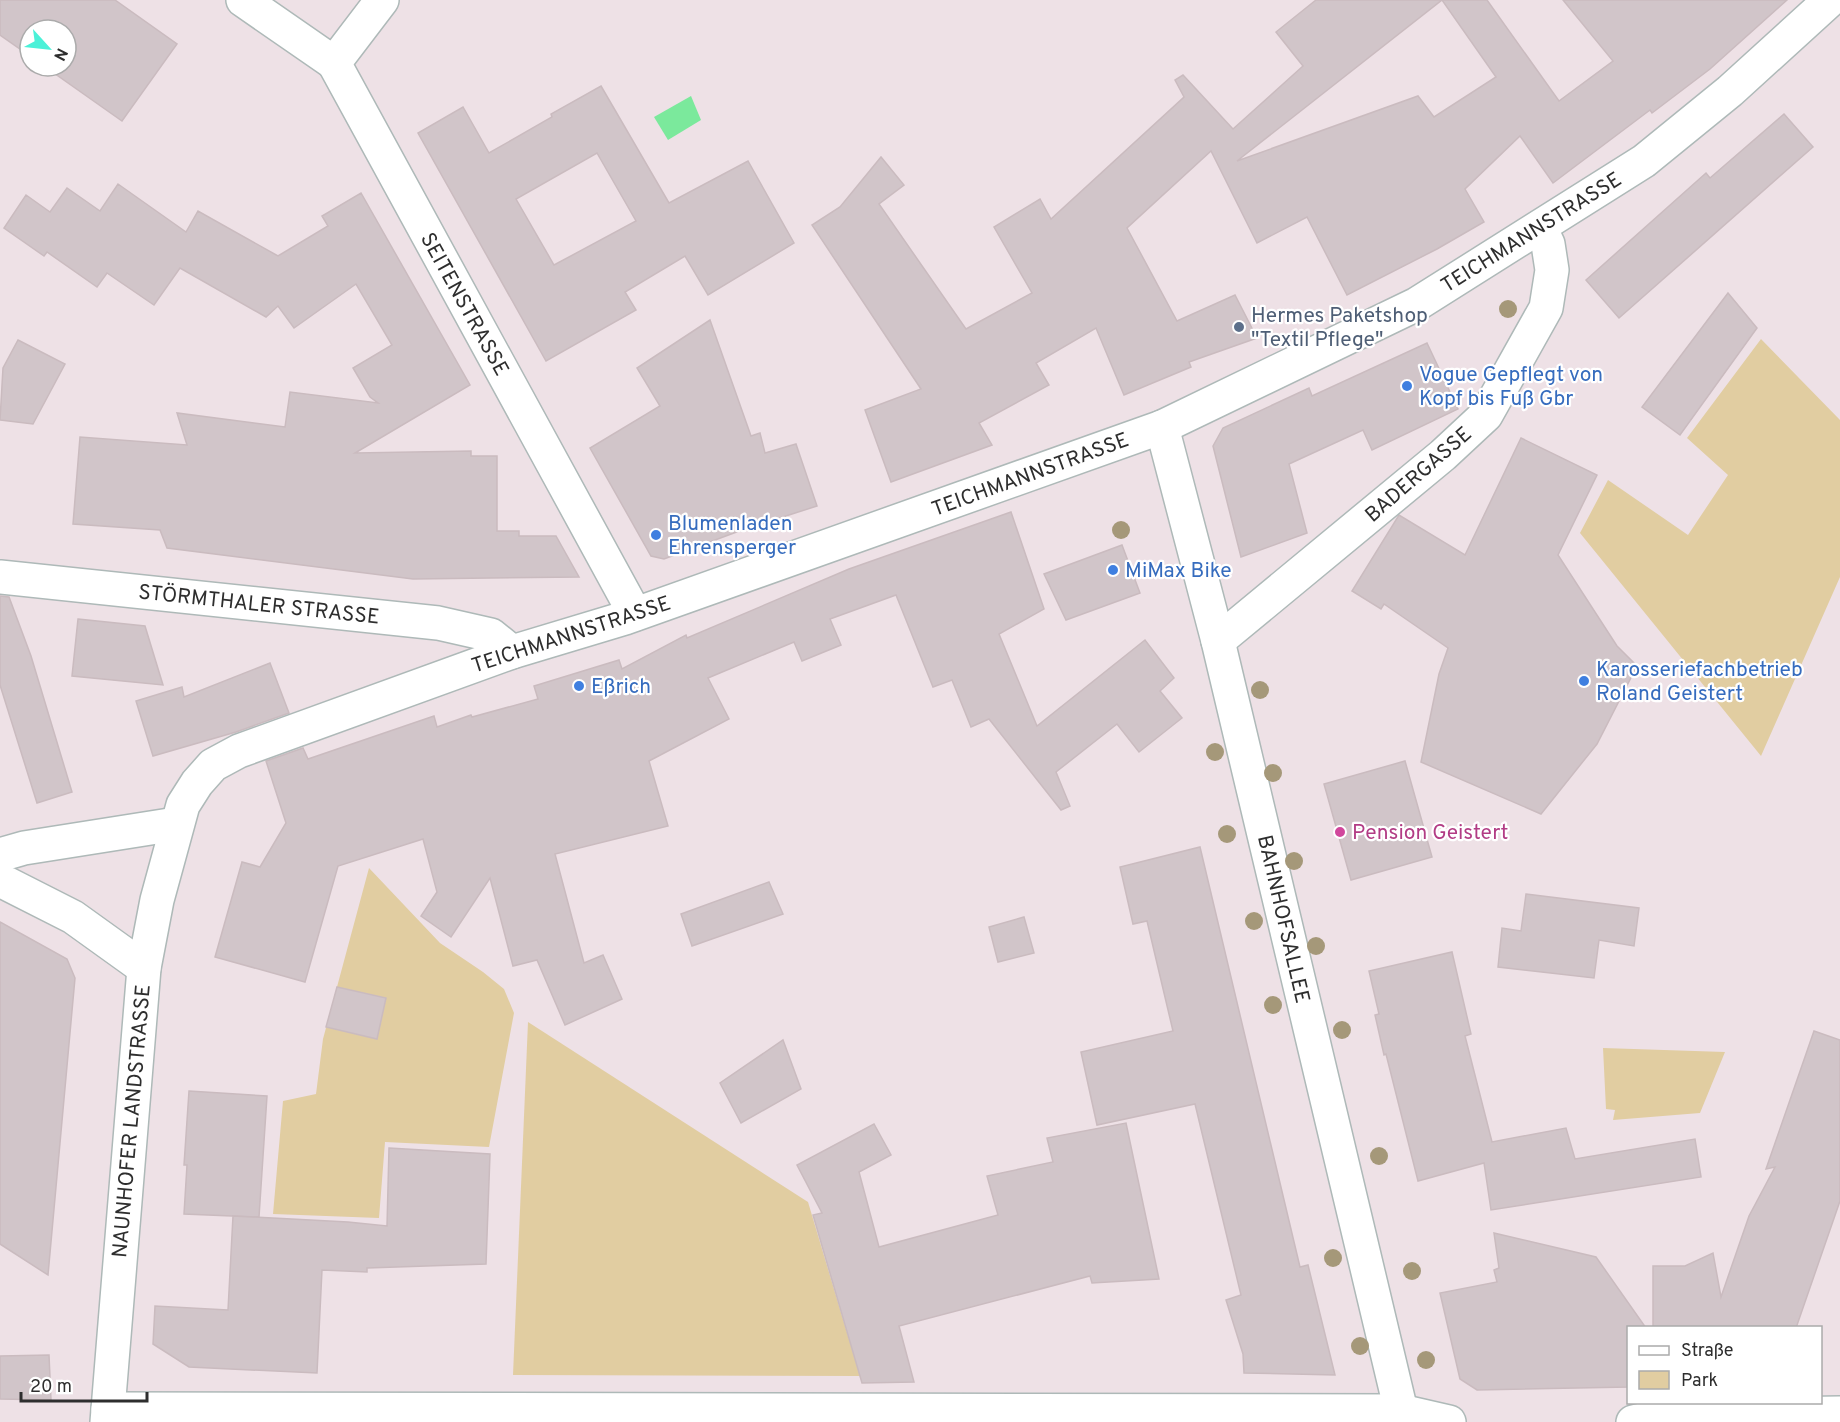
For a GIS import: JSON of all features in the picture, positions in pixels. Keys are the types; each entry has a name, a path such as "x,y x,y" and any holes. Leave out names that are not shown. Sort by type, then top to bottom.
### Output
{"street":[{"path":"243,0 334,63 382,0"},
{"name":"TEICHMANNSTRASSE","path":"177,824 183,806 197,783 213,765 239,751 512,652 635,614 1162,427 1417,304 1644,161 1730,91 1830,0"},
{"name":"SEITENSTRASSE","path":"334,63 635,614"},
{"name":"BADERGASSE","path":"1218,641 1443,455 1486,415 1546,308 1552,270 1548,244 1540,226"},
{"name":"BAHNHOFSALLEE","path":"1162,427 1218,641 1401,1411"},
{"name":"STÖRMTHALER STRASSE","path":"0,577 438,623 491,635 512,652"},
{"path":"0,855 24,848 177,824"},
{"name":"NAUNHOFER LANDSTRASSE","path":"108,1416 144,968 157,900 177,824"},
{"path":"0,881 73,917 144,968"},
{"path":"108,1416 1401,1411 1449,1422"},
{"path":"1633,1422 1658,1416 1840,1413"}],"green space":[{"path":"1761,339 1840,420 1840,577 1761,756 1580,533 1608,480 1688,535 1728,475 1687,438"},
{"path":"369,868 440,943 504,989 514,1013 489,1147 385,1142 379,1218 273,1214 283,1101 316,1094 323,1039"},
{"path":"528,1022 808,1202 860,1376 513,1375"},
{"path":"1603,1048 1725,1052 1700,1113 1613,1120 1615,1110 1606,1109"}],"shaded area":[{"path":"691,96 701,120 668,140 654,117"}],"building":[{"path":"0,0 115,0 177,44 122,121 61,78 78,78 78,18 18,18 18,48 0,35"},
{"path":"1316,0 1442,0 1487,0 1559,101 1613,61 1563,0 1787,0 1710,69 1652,113 1650,110 1553,183 1520,136 1465,189 1484,222 1347,295 1307,217 1257,243 1211,151 1127,228 1177,321 1235,295 1257,338 1189,362 1191,367 1124,395 1096,328 1036,363 1049,385 979,423 992,445 891,482 865,410 921,389 812,225 840,207 881,157 904,185 879,204 966,329 1032,293 994,227 1040,199 1051,219 1184,97 1175,80 1183,75 1233,129 1303,66 1276,32","holes":["1442,0 1496,77 1434,117 1418,96 1237,161"]},
{"path":"601,86 669,203 748,161 794,243 708,295 685,256 625,292 636,310 546,361 418,133 463,107 489,153 552,117 551,114","holes":["597,153 636,221 554,265 516,199"]},
{"path":"1784,114 1813,147 1619,318 1586,280 1706,173 1710,178"},
{"path":"118,184 186,232 198,211 278,256 328,226 322,216 361,193 470,385 355,453 471,451 471,456 497,456 497,531 519,531 519,536 556,536 579,577 413,579 167,548 160,530 73,524 80,437 187,445 177,413 285,427 290,392 378,403 370,397 353,368 392,345 356,284 294,328 278,306 266,317 180,268 154,305 107,273 97,287 47,252 44,256 4,228 26,195 50,212 67,188 100,211"},
{"path":"1728,293 1757,328 1680,435 1642,407"},
{"path":"710,320 751,436 760,433 765,453 796,444 817,506 742,530 664,559 651,556 590,448 660,406 637,368"},
{"path":"18,340 65,364 33,424 0,420 3,368"},
{"path":"1427,343 1458,409 1372,450 1363,430 1289,464 1307,533 1241,557 1213,446 1223,428 1309,388 1312,396"},
{"path":"1521,438 1597,475 1558,555 1617,646 1637,666 1597,744 1541,814 1421,762 1439,674 1448,648 1384,604 1381,609 1352,591 1399,515 1465,555"},
{"path":"1011,512 1044,609 999,634 1037,726 1145,640 1174,678 1160,691 1182,718 1139,752 1117,724 1056,772 1070,806 1061,810 989,719 971,727 952,680 933,687 896,595 830,619 841,645 802,661 794,642 708,678 729,719 649,761 668,826 555,854 584,963 603,955 622,999 565,1025 537,960 513,966 490,878 451,937 421,916 437,892 423,839 338,866 305,982 215,957 242,862 260,867 286,823 266,761 303,748 308,759 434,716 437,727 471,715 472,717 538,699 534,686 619,660 622,669 686,635 687,638 849,569"},
{"path":"1122,545 1140,593 1066,620 1044,574"},
{"path":"0,596 9,597 31,656 72,792 37,803 0,685"},
{"path":"78,619 145,626 163,685 72,676"},
{"path":"270,663 289,713 236,732 153,756 136,701 182,687 184,697"},
{"path":"1405,761 1432,857 1351,880 1324,784"},
{"path":"1200,847 1300,1267 1308,1265 1335,1375 1244,1373 1243,1354 1226,1300 1241,1295 1195,1104 1097,1125 1081,1052 1173,1031 1147,921 1133,924 1120,867"},
{"path":"769,882 783,914 692,946 681,914"},
{"path":"1526,894 1639,908 1634,946 1599,940 1594,978 1498,967 1502,928 1521,931"},
{"path":"1024,917 1034,953 998,962 989,927"},
{"path":"0,922 67,959 75,978 48,1275 0,1244"},
{"path":"1452,952 1471,1034 1465,1036 1492,1142 1566,1128 1575,1159 1695,1139 1701,1177 1491,1210 1484,1163 1418,1181 1386,1054 1384,1055 1375,1015 1379,1014 1369,971"},
{"path":"337,987 386,998 377,1039 326,1027"},
{"path":"1814,1031 1840,1040 1840,1201 1797,1326 1653,1326 1653,1266 1685,1266 1713,1253 1721,1297 1749,1216 1775,1167 1766,1169"},
{"path":"783,1040 801,1089 741,1123 720,1083"},
{"path":"189,1091 267,1096 259,1217 184,1214 187,1165 184,1165"},
{"path":"1126,1123 1159,1279 1092,1283 1090,1276 899,1326 914,1382 862,1383 813,1215 822,1213 797,1165 874,1124 891,1155 859,1172 879,1247 998,1215 987,1176 1053,1162 1047,1138"},
{"path":"389,1148 490,1154 486,1264 367,1268 367,1272 322,1270 317,1373 189,1367 153,1344 155,1306 228,1310 233,1216 387,1226"},
{"path":"1494,1233 1596,1257 1645,1326 1627,1326 1627,1387 1477,1390 1460,1379 1440,1293 1497,1282 1494,1270 1499,1268"},
{"path":"49,1355 51,1400 0,1399 0,1356"}],"place":[{"name":"Hermes Paketshop \"Textil Pflege\"","path":"1239,327"},
{"name":"Vogue Gepflegt von Kopf bis Fuß Gbr","path":"1407,386"},
{"name":"Blumenladen Ehrensperger","path":"656,535"},
{"name":"MiMax Bike","path":"1113,570"},
{"name":"Karosseriefachbetrieb Roland Geistert","path":"1584,681"},
{"name":"Eßrich","path":"579,686"},
{"name":"Pension Geistert","path":"1340,832"}]}
